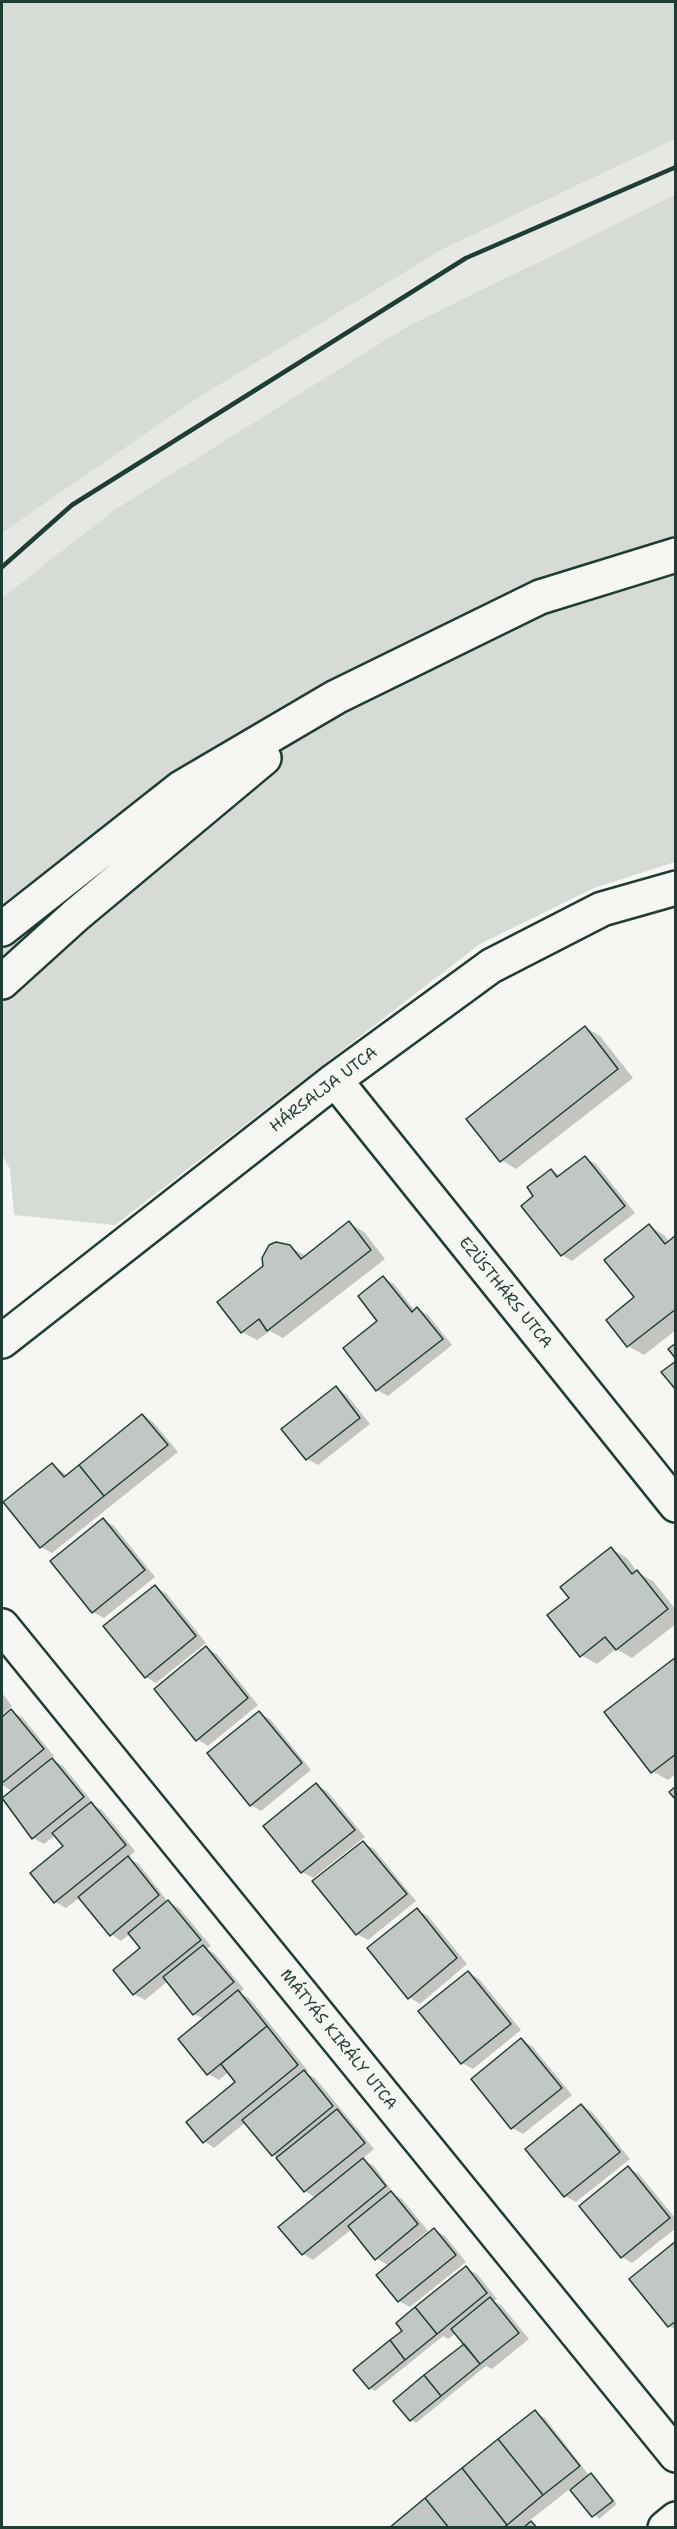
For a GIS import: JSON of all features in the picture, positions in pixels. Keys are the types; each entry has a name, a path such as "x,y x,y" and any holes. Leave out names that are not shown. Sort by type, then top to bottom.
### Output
{"street":[{"path":"2,929 181,788 336,697 540,597 675,555"},
{"path":"2,982 76,915 336,697"},
{"name":"HÁRSALJA UTCA","path":"2,1341 335,1080 491,966 602,909 675,888"},
{"name":"EZÜSTHÁRS UTCA","path":"335,1080 675,1505"},
{"name":"MÁTYÁS KIRÁLY UTCA","path":"2,1626 675,2455"},
{"path":"665,2528 675,2519"}],"shaded area":[{"path":"2,2 675,2 675,139 443,249 193,401 2,533"},
{"path":"675,139 675,195 406,327 114,510 2,598 2,533 193,401 443,249"},
{"path":"675,195 675,862 594,888 480,944 115,1225 14,1215 10,1169 2,1155 2,598 114,510 406,327"}],"building":[{"path":"585,1026 618,1069 500,1162 466,1119"},
{"path":"585,1156 625,1206 561,1256 521,1206 533,1196 527,1187 551,1169 557,1177"},
{"path":"349,1221 371,1250 267,1331 259,1319 241,1333 217,1302 263,1266 262,1258 269,1245 276,1242 290,1245 301,1259"},
{"path":"649,1224 665,1244 676,1235 676,1309 627,1347 606,1320 634,1297 604,1260"},
{"path":"383,1276 412,1312 417,1307 443,1339 376,1391 343,1348 377,1321 358,1296"},
{"path":"676,1343 676,1359 668,1349"},
{"path":"676,1361 676,1390 661,1372"},
{"path":"336,1386 360,1418 306,1460 281,1429"},
{"path":"142,1414 168,1445 104,1496 79,1465"},
{"path":"52,1463 64,1477 79,1465 104,1496 40,1548 3,1502"},
{"path":"103,1518 145,1570 92,1613 50,1561"},
{"path":"611,1547 632,1574 637,1570 668,1609 616,1650 605,1637 580,1657 547,1615 569,1598 560,1587"},
{"path":"155,1585 196,1636 145,1678 103,1626"},
{"path":"206,1646 248,1698 196,1741 154,1689"},
{"path":"676,1657 676,1754 651,1773 604,1712"},
{"path":"11,1709 44,1749 2,1783 2,1717"},
{"path":"259,1711 302,1763 250,1806 207,1753"},
{"path":"52,1758 84,1797 32,1839 2,1798"},
{"path":"316,1783 355,1830 301,1873 263,1826"},
{"path":"676,1786 676,1800 669,1792"},
{"path":"91,1802 126,1845 54,1903 30,1873 63,1846 52,1833"},
{"path":"363,1841 407,1894 356,1935 312,1881"},
{"path":"128,1856 159,1895 110,1936 78,1897"},
{"path":"168,1900 201,1940 133,1995 113,1970 140,1948 128,1933"},
{"path":"417,1908 457,1958 408,1999 367,1948"},
{"path":"203,1945 234,1982 193,2015 163,1977"},
{"path":"468,1971 511,2024 461,2064 418,2011"},
{"path":"238,1990 267,2026 207,2075 178,2039"},
{"path":"267,2026 298,2065 203,2143 186,2122 235,2082 221,2064"},
{"path":"521,2038 562,2088 511,2129 471,2079"},
{"path":"304,2070 333,2106 272,2156 242,2120"},
{"path":"581,2104 620,2152 564,2197 525,2149"},
{"path":"337,2109 365,2143 304,2192 276,2158"},
{"path":"363,2158 386,2186 302,2255 278,2227"},
{"path":"628,2166 670,2218 621,2258 579,2206"},
{"path":"391,2191 418,2224 375,2260 348,2226"},
{"path":"434,2228 456,2255 398,2302 376,2275"},
{"path":"676,2241 676,2321 668,2327 629,2279"},
{"path":"466,2266 487,2293 437,2334 415,2307"},
{"path":"490,2297 519,2333 480,2364 451,2329"},
{"path":"415,2307 437,2334 405,2360 390,2340 402,2331 396,2323"},
{"path":"390,2340 405,2360 369,2389 353,2370"},
{"path":"464,2344 480,2364 441,2396 424,2375"},
{"path":"424,2375 441,2396 410,2421 393,2401"},
{"path":"535,2410 580,2466 543,2495 498,2439"},
{"path":"498,2439 543,2495 507,2525 462,2468"},
{"path":"462,2468 507,2525 503,2528 449,2528 425,2498"},
{"path":"591,2473 613,2501 592,2517 570,2490"},
{"path":"425,2498 449,2528 389,2528"},
{"path":"531,2521 537,2528 523,2528"}],"railway":[{"path":"2,567 72,505 466,258 676,167"}]}
